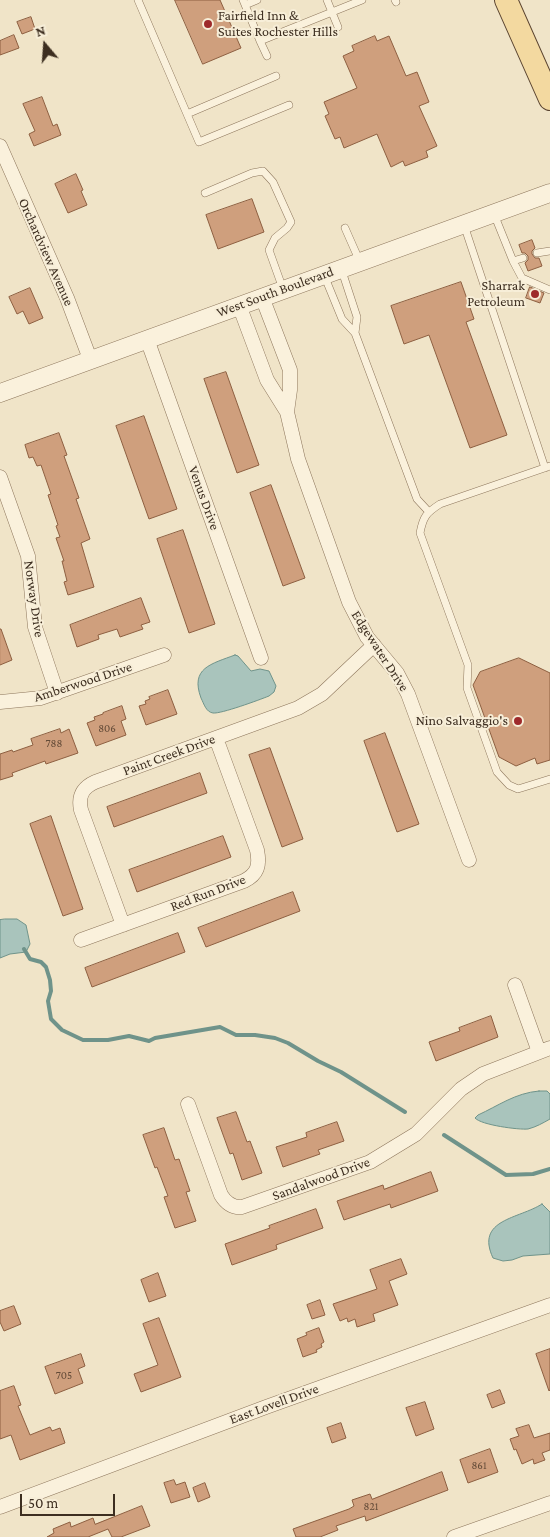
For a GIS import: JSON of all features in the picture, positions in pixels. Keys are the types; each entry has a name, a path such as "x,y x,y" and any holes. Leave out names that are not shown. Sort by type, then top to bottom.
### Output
{"main road":[{"path":"506,0 550,99"}],"street":[{"name":"Orchardview Avenue","path":"0,146 76,320 90,359"},
{"name":"West South Boulevard","path":"0,393 550,193"},
{"name":"Edgewater Drive","path":"262,297 290,370 287,412"},
{"name":"Edgewater Drive","path":"239,305 267,380 287,412 298,459 349,602 358,621 374,645 397,673 408,694 470,860"},
{"name":"Venus Drive","path":"147,338 261,658"},
{"name":"Norway Drive","path":"0,477 28,556 35,626 57,693"},
{"name":"Paint Creek Drive","path":"123,925 81,810 79,802 81,792 94,782 313,701 374,645"},
{"name":"Amberwood Drive","path":"0,702 33,700 164,655"},
{"name":"Red Run Drive","path":"81,940 244,881 254,875 259,858 257,850 216,738"},
{"path":"515,985 545,1050"},
{"name":"Sandalwood Drive","path":"188,1104 221,1195 232,1206 242,1207 370,1162 416,1134 449,1100 471,1082 494,1068 545,1050"},
{"name":"East Lovell Drive","path":"0,1507 260,1409 550,1305"},
{"path":"454,1537 550,1503"}],"lane":[{"path":"138,0 199,142 289,105"},
{"path":"257,0 244,2 267,56"},
{"path":"326,0 338,27"},
{"path":"260,41 362,0"},
{"path":"187,114 276,76"},
{"path":"205,192 252,173 264,171 273,182 291,222 287,228 274,238 269,250 283,290"},
{"path":"494,214 522,278 550,290"},
{"path":"464,224 548,467 440,504 422,520 420,533 468,664 467,688 498,772 510,785 518,789 550,779"},
{"path":"345,228 360,262"},
{"path":"537,252 550,251"},
{"path":"513,261 524,258"},
{"path":"341,268 357,317 355,333"},
{"path":"324,274 342,319 355,333 417,499 429,512"}],"water":[{"path":"235,655 251,671 260,669 269,671 276,686 274,692 269,696 240,706 213,713 204,705 198,688 198,680 205,669 218,661"},
{"path":"17,919 26,925 30,944 26,952 10,954 0,958 0,920"},
{"path":"547,1091 550,1094 550,1119 537,1126 528,1129 509,1128 485,1123 475,1118 514,1097"},
{"path":"542,1204 550,1212 550,1254 523,1256 503,1261 493,1258 489,1245 490,1235 495,1228 502,1222"}],"building":[{"name":"Fairfield Inn & Suites Rochester Hills","path":"175,0 220,0 241,48 203,64"},
{"path":"31,17 35,29 22,34 17,22"},
{"path":"14,35 19,48 0,55 0,41"},
{"path":"375,36 377,41 389,36 406,76 417,72 429,102 419,106 437,146 426,151 428,157 405,166 403,161 391,167 377,134 344,148 340,137 335,139 325,116 329,114 324,102 357,88 343,56 354,51 352,46"},
{"path":"42,97 53,126 57,124 61,135 34,146 29,134 35,131 23,104"},
{"path":"76,174 87,205 68,213 55,184"},
{"path":"252,199 264,232 218,249 206,215"},
{"path":"532,240 535,248 532,254 535,258 539,258 542,266 528,271 525,263 528,260 528,256 522,253 519,245"},
{"path":"461,282 474,319 466,322 507,435 470,448 429,335 404,344 391,306"},
{"path":"530,287 544,293 540,303 526,298"},
{"path":"30,288 43,318 29,324 23,311 17,314 9,297"},
{"path":"226,372 259,465 237,473 204,379"},
{"path":"144,416 177,509 149,519 116,426"},
{"path":"59,433 67,455 64,456 79,498 76,499 90,539 81,543 94,587 68,595 64,582 67,581 62,561 64,561 56,538 60,537 56,526 58,525 48,495 51,494 41,465 37,466 33,457 29,458 25,445"},
{"path":"271,485 305,578 283,586 250,493"},
{"path":"183,530 215,624 189,633 157,539"},
{"path":"141,598 150,622 141,625 143,629 120,637 117,629 98,635 99,639 77,647 70,625"},
{"path":"0,629 12,660 0,665"},
{"name":"Nino Salvaggio's","path":"519,658 550,673 550,760 537,764 535,758 516,766 499,757 473,685 480,672"},
{"path":"168,690 177,714 146,725 139,706 146,704 145,701 150,699 149,697"},
{"path":"122,706 126,719 121,721 126,735 96,746 87,723 95,720 94,717"},
{"path":"60,729 61,733 69,729 78,753 46,764 45,761 12,773 13,776 0,780 0,754 33,745 31,739"},
{"path":"385,733 419,824 397,832 364,741"},
{"path":"270,748 303,839 282,847 249,755"},
{"path":"200,773 207,793 114,827 107,807"},
{"path":"51,816 83,909 63,916 30,824"},
{"path":"223,836 231,857 137,892 129,870"},
{"path":"293,892 300,911 206,947 198,928"},
{"path":"178,933 185,952 92,987 85,968"},
{"path":"491,1016 498,1037 436,1061 429,1042 460,1031 459,1028"},
{"path":"236,1112 247,1142 250,1141 262,1173 242,1180 233,1153 230,1154 217,1118"},
{"path":"337,1122 344,1141 318,1150 320,1154 283,1167 276,1147 307,1137 306,1133"},
{"path":"164,1128 175,1160 179,1159 190,1191 186,1192 196,1221 175,1228 164,1197 168,1196 143,1135"},
{"path":"431,1172 438,1191 391,1208 390,1204 344,1220 337,1201 383,1185 384,1189"},
{"path":"316,1209 323,1228 276,1245 277,1249 232,1265 225,1244"},
{"path":"401,1259 407,1274 389,1281 398,1305 373,1314 375,1321 357,1327 355,1319 348,1322 347,1318 340,1321 333,1304 377,1289 370,1270"},
{"path":"158,1273 166,1296 149,1302 141,1280"},
{"path":"320,1300 325,1315 312,1319 307,1305"},
{"path":"14,1306 21,1324 4,1331 0,1322 0,1311"},
{"path":"159,1318 181,1377 141,1392 134,1374 158,1365 143,1324"},
{"path":"319,1328 324,1342 321,1344 322,1347 316,1350 317,1352 303,1357 297,1339"},
{"path":"550,1349 550,1390 549,1391 536,1354"},
{"path":"81,1354 85,1366 78,1369 83,1383 55,1394 45,1367"},
{"path":"14,1386 21,1405 18,1406 30,1435 50,1427 52,1431 60,1428 65,1443 20,1460 11,1435 0,1439 0,1391"},
{"path":"500,1390 505,1403 492,1408 487,1395"},
{"path":"425,1402 434,1429 416,1436 406,1408"},
{"path":"341,1423 346,1438 332,1443 327,1428"},
{"path":"529,1425 534,1438 550,1433 550,1450 542,1453 545,1460 534,1464 533,1459 522,1464 510,1439 519,1436 516,1429"},
{"path":"490,1449 498,1472 468,1483 460,1460"},
{"path":"442,1472 448,1490 366,1521 365,1516 336,1526 338,1530 320,1537 296,1537 293,1529 349,1509 354,1506 352,1500 370,1494 372,1499"},
{"path":"174,1480 176,1485 185,1482 190,1497 171,1503 164,1483"},
{"path":"205,1483 210,1497 198,1502 193,1488"},
{"path":"142,1506 150,1526 121,1537 112,1537 108,1529 88,1537 47,1537 54,1533 53,1529 70,1522 71,1527 93,1518 95,1524"}],"waterway":[{"path":"24,949 30,959 41,962 46,967 50,980 51,991 48,1001 51,1019 62,1030 83,1040 108,1040 129,1036 149,1041 155,1038 220,1027 236,1035 275,1038 288,1043 341,1072 405,1112"},
{"path":"444,1135 506,1175 533,1174 550,1169"}],"place":[{"name":"Fairfield Inn & Suites Rochester Hills","path":"208,24"},
{"name":"Sharrak Petroleum","path":"535,294"},
{"name":"Nino Salvaggio's","path":"518,721"}]}
